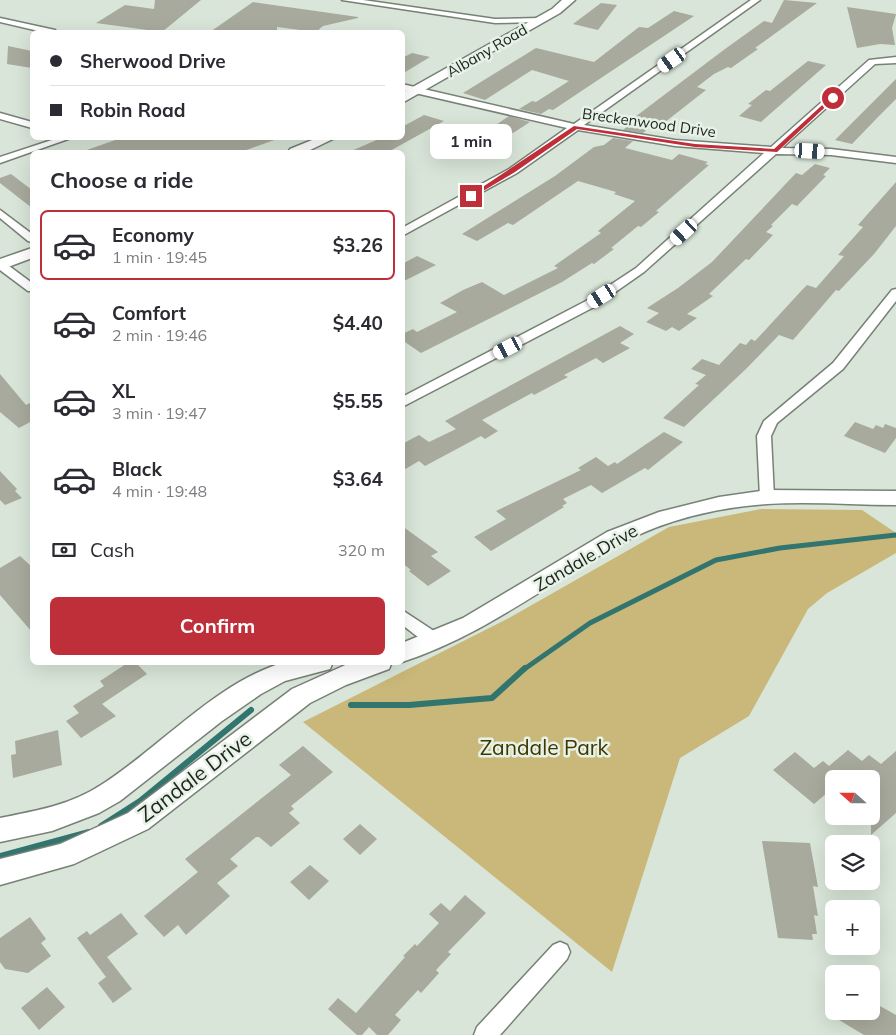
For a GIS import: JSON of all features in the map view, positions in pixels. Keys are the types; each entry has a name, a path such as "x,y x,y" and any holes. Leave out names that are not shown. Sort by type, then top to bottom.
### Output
{"street":[{"path":"346,0 495,21 540,20"},
{"name":"Albany Road","path":"405,98 540,20 569,0"},
{"path":"405,231 488,187 756,0"},
{"path":"0,20 43,30"},
{"path":"495,21 507,32 509,38"},
{"path":"405,401 543,330 615,288 657,257 872,62 896,60"},
{"name":"Breckenwood Drive","path":"405,88 493,110 576,127 695,146 831,152 896,160"},
{"path":"0,116 30,124"},
{"path":"0,160 60,140"},
{"path":"300,150 323,140"},
{"path":"0,213 30,237"},
{"path":"0,265 30,254"},
{"path":"0,265 30,287"},
{"path":"767,497 764,436 766,428 771,421 838,366 896,293"},
{"name":"Zandale Drive","path":"405,652 493,612 616,537 636,527 697,509 767,497 896,498"},
{"path":"405,618 434,639"},
{"name":"Zandale Drive","path":"405,644 434,639"},
{"name":"Zandale Drive","path":"0,830 52,819 90,805 111,792 213,714 252,687 278,674 310,665"},
{"name":"Zandale Drive","path":"0,872 64,855 138,821 301,696 338,678 372,665"},
{"path":"486,1035 560,952"}],"green space":[{"name":"Zandale Park","path":"761,509 862,510 896,533 896,553 827,593 808,609 749,716 680,758 612,972 303,722 509,618 669,527"}],"building":[{"path":"155,0 201,0 164,30 147,30 96,23 125,5 154,9"},
{"path":"784,0 817,3 731,68 728,67 714,74 697,87 706,90 660,126 653,124 643,133 623,130 634,121 631,120 725,49 764,21 772,23"},
{"path":"253,2 358,17 323,26 318,30 277,27 277,30 213,30"},
{"path":"601,3 617,5 598,30 573,24"},
{"path":"847,7 896,14 892,28 895,45 880,44 857,48"},
{"path":"674,11 694,16 553,110 549,109 541,114 519,109 532,101 536,102 569,81 532,70 485,100 463,93 536,48 594,62 639,27 648,28"},
{"path":"8,46 30,51 30,68 7,64"},
{"path":"412,53 430,57 405,72 405,56"},
{"path":"808,61 826,65 761,122 739,116 752,105 748,104 766,90 770,91"},
{"path":"896,79 896,99 852,144 835,140"},
{"path":"424,115 444,121 392,150 354,150 376,140 405,140 405,125"},
{"path":"509,116 530,122 513,133 493,127"},
{"path":"613,138 633,141 625,148 672,160 679,154 708,162 705,164 709,165 656,211 659,212 641,227 638,226 611,248 614,249 594,264 592,263 562,282 421,353 405,342 405,333 413,329 417,332 457,312 440,303 463,290 482,282 504,295 558,268 554,266 601,233 598,231 635,201 614,194 616,192 578,181 513,225 508,223 477,241 462,234 555,176 594,147 604,145"},
{"path":"115,140 274,140 247,150 87,150"},
{"path":"815,164 830,168 823,175 826,176 797,206 792,204 771,225 773,226 766,232 773,235 749,260 746,259 709,294 713,296 687,314 697,318 679,331 672,327 666,331 646,322 659,313 647,308 678,288 712,262 796,173 802,175"},
{"path":"11,174 30,188 30,206 0,183 0,178"},
{"path":"896,182 896,226 874,254 839,291 836,290 793,340 779,335 684,427 663,418 699,385 695,384 706,375 691,369 702,359 719,365 740,343 746,345 751,339 755,341 807,285 816,288 844,256 838,255 863,227 858,225"},
{"path":"417,256 436,265 405,280 405,262"},
{"path":"620,326 634,334 620,343 630,348 603,363 596,358 564,375 568,377 534,395 532,393 482,420 498,431 485,439 481,436 425,466 419,461 405,469 405,442 419,435 429,442 456,429 445,421"},
{"path":"0,374 26,405 30,403 30,422 19,428 0,412"},
{"path":"855,422 873,429 876,425 883,428 885,424 896,428 896,438 885,453 844,436"},
{"path":"664,432 683,442 648,470 645,468 602,493 591,485 563,499 567,503 562,506 564,507 491,551 474,537 506,519 496,511 581,470 578,468 596,457 608,466 615,462 617,464"},
{"path":"0,471 17,489 15,491 22,498 5,505 0,500"},
{"path":"405,528 438,552 431,556 451,571 428,586 409,571 411,570 405,565"},
{"path":"20,556 30,565 30,630 0,595 0,568"},
{"path":"124,665 138,665 147,674 102,704 116,716 81,738 66,721 79,713 73,706 104,686 100,681"},
{"path":"58,730 62,765 13,778 11,755 16,754 15,741"},
{"path":"303,746 333,772 291,806 294,809 289,813 300,823 271,847 259,837 256,837 230,859 238,866 217,883 230,896 186,935 178,925 164,937 144,916 198,872 185,859 291,775 279,765"},
{"path":"848,750 862,761 869,755 881,764 896,751 896,813 871,835 871,825 880,825 880,770 825,770 825,795 814,804 773,770 795,752 814,768 823,761 829,766"},
{"path":"360,824 377,839 360,855 343,839"},
{"path":"762,841 810,843 818,887 813,886 818,916 814,915 817,934 812,934 813,940 778,938"},
{"path":"310,865 329,881 309,900 290,882"},
{"path":"465,895 486,913 448,952 451,954 436,970 439,973 421,993 418,990 395,1015 401,1020 388,1035 377,1035 369,1027 362,1035 357,1035 328,1009 338,998 356,1013 405,957 403,956 415,944 417,946 439,923 429,914 441,903 450,911"},
{"path":"121,913 138,934 107,957 132,989 113,1003 98,983 106,977 77,938 87,931 90,935"},
{"path":"30,917 46,939 41,943 51,956 28,973 5,969 0,962 0,938"},
{"path":"47,987 65,1007 39,1030 21,1008"},
{"path":"880,1006 896,1015 896,1035 864,1035 839,1020 880,1020"}],"waterway":[{"path":"523,670 590,623 716,560 780,548 896,535"},
{"path":"351,705 409,705 492,698 525,668"},
{"path":"101,826 140,801 251,710"},
{"path":"0,856 89,832"}],"route":[{"path":"471,196 513,171 576,127 695,146 775,150 833,98"}]}
